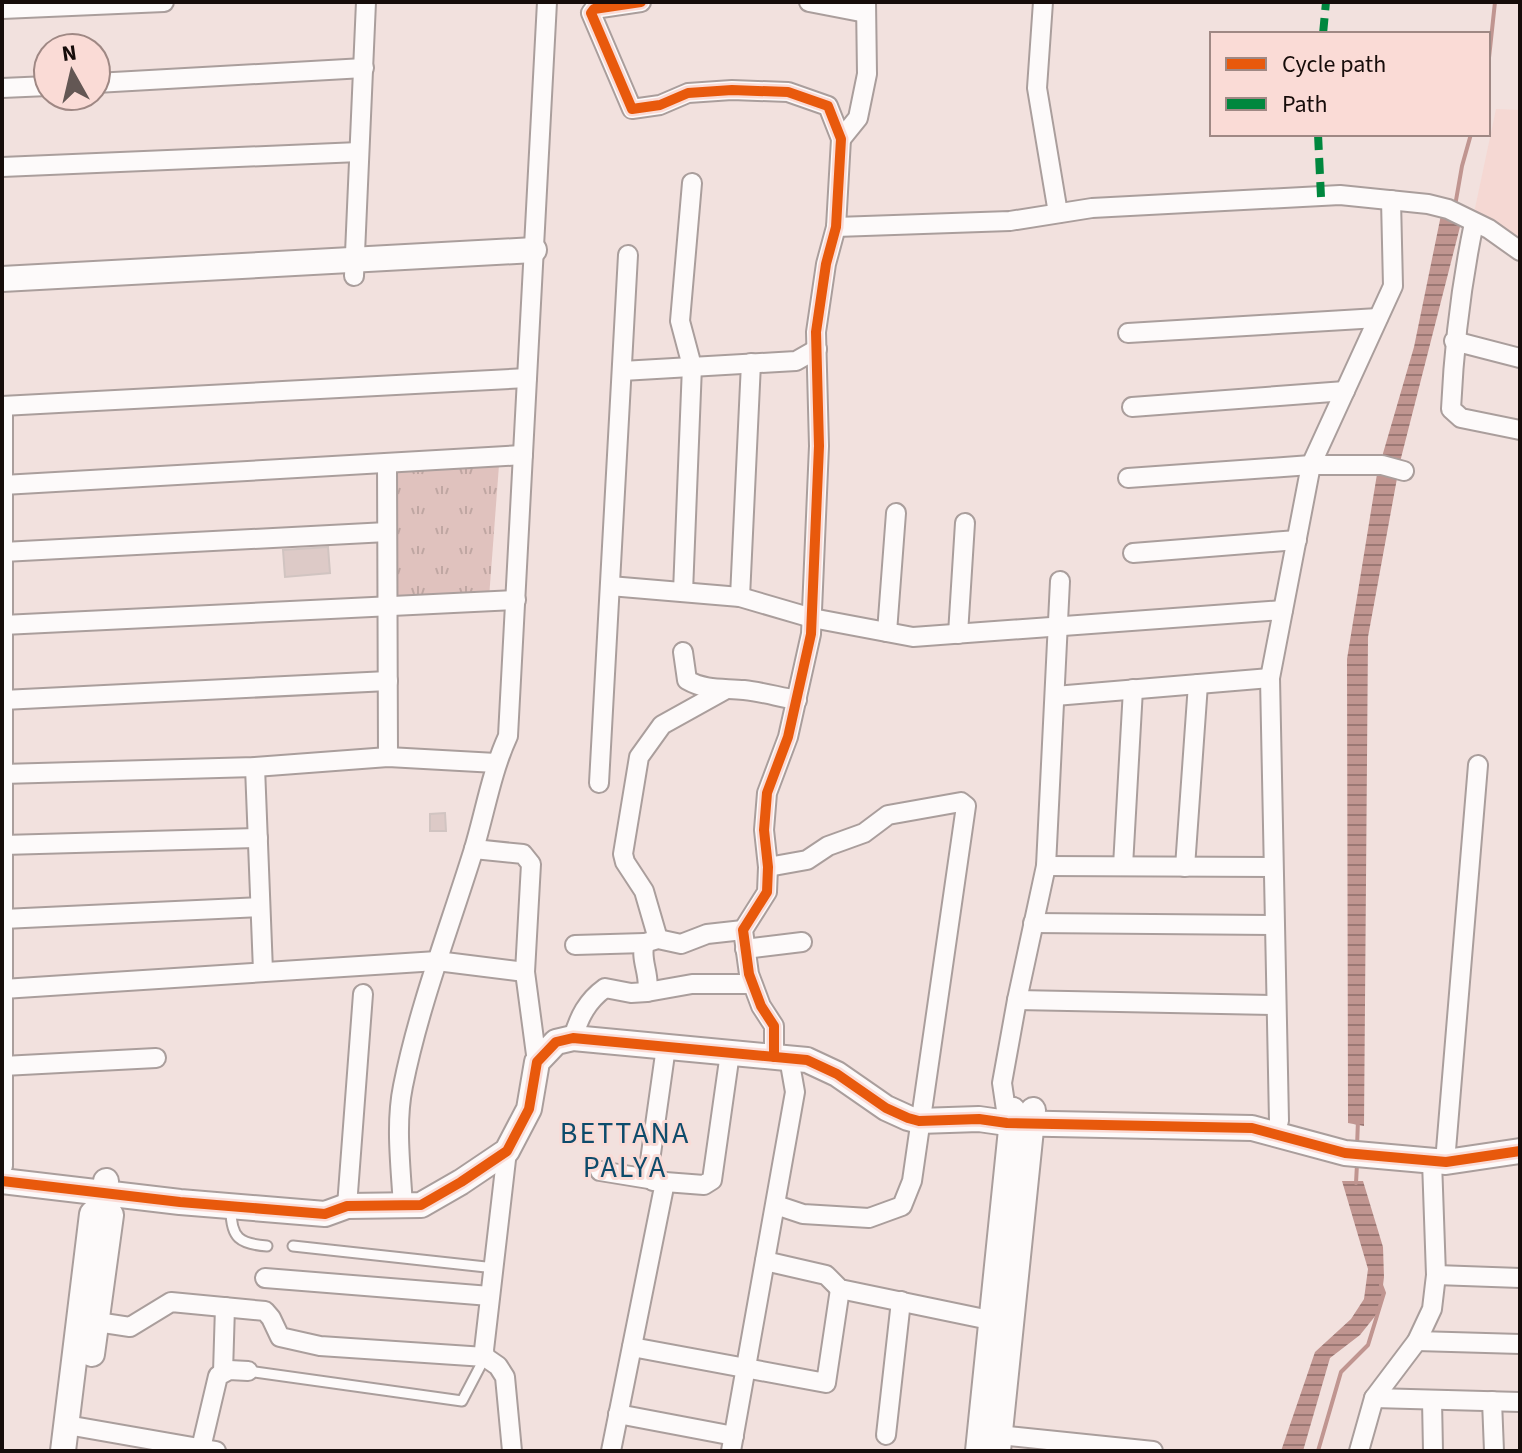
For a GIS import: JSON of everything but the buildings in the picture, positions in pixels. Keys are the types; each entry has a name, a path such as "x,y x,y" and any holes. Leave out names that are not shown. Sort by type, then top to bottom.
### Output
{"street":[{"path":"2,9 164,2"},
{"path":"354,268 366,2"},
{"path":"403,1207 399,1138 403,1088 437,961 474,849 496,763 508,736 510,601 528,258 536,2"},
{"path":"528,258 547,2"},
{"path":"618,1414 733,1443 776,1205 795,1092 774,1026 752,984 744,939 767,892 764,830 767,793 788,737 811,634 819,446 816,332 826,264 836,227 841,139 828,106 788,92 732,90 688,93 660,105 632,109 591,13 594,9 641,2"},
{"path":"809,2 866,8 867,74 858,118 841,139"},
{"path":"1043,2 1037,88 1058,213"},
{"path":"112,82 364,68"},
{"path":"2,88 32,87"},
{"path":"2,167 359,152"},
{"path":"683,592 692,366 680,321 692,183"},
{"path":"836,227 1010,221 1092,208 1340,195 1428,204 1489,229 1520,251"},
{"path":"1262,1121 1276,1005 1270,678 1311,465 1393,286 1391,200"},
{"path":"1462,216 1461,288 1454,341 1452,412 1461,418 1520,430"},
{"path":"599,783 628,255"},
{"path":"2,296 354,268 528,258"},
{"path":"2,279 354,268"},
{"path":"1128,333 1378,318"},
{"path":"1454,341 1520,358"},
{"path":"622,371 796,361 817,349"},
{"path":"740,597 751,363"},
{"path":"347,1206 333,1199 105,1193 2,1166 3,406 522,378"},
{"path":"1132,407 1345,391"},
{"path":"3,485 518,456"},
{"path":"387,463 388,757"},
{"path":"1128,478 1311,465 1382,465 1404,471"},
{"path":"887,632 896,513"},
{"path":"958,634 965,523"},
{"path":"3,552 387,532"},
{"path":"1133,553 1297,540"},
{"path":"1060,581 1046,866 1002,1083 1019,1115 1001,1322 998,1443 1153,1451"},
{"path":"610,586 740,597 812,618 913,637 1283,610"},
{"path":"3,625 510,601"},
{"path":"496,763 510,601"},
{"path":"683,652 687,680 712,690 743,690 797,700"},
{"path":"1055,696 1270,678"},
{"path":"3,700 388,681"},
{"path":"1185,867 1198,684"},
{"path":"1123,866 1133,689"},
{"path":"651,941 642,887 623,854 639,757 662,725 725,690"},
{"path":"2,774 255,767 388,757 496,763"},
{"path":"1359,1451 1374,1398 1417,1341 1432,1309 1436,1275 1439,1156 1478,765"},
{"path":"255,767 263,971"},
{"path":"768,867 807,860 828,846 864,833 888,815 961,802 966,806 912,1181 902,1206 869,1218 803,1214 776,1205"},
{"path":"3,845 258,838"},
{"path":"474,849 523,854 530,859 525,972 537,1062 529,1109 507,1151 485,1357"},
{"path":"1046,866 1273,867"},
{"path":"3,919 260,907"},
{"path":"1033,923 1274,925"},
{"path":"575,945 651,941 681,944 707,934 802,942"},
{"path":"647,992 649,984 642,951 651,941"},
{"path":"3,989 437,961 525,972"},
{"path":"573,1038 591,998 605,988 631,993 688,984 752,984"},
{"path":"347,1206 363,994"},
{"path":"1017,1000 1276,1005"},
{"path":"537,1062 556,1042 573,1038 807,1060 837,1074 886,1108 919,1121 1019,1115 1262,1121 1357,1148 1439,1156 1520,1136"},
{"path":"657,1180 648,1175 666,1047"},
{"path":"600,1171 704,1185 712,1180 730,1053"},
{"path":"3,1066 156,1058"},
{"path":"2,1181 325,1214 347,1206 421,1205 507,1151"},
{"path":"1439,1156 1446,1162 1520,1151"},
{"path":"611,1451 632,1347 657,1180"},
{"path":"63,1451 76,1435 97,1322 111,1215 105,1193"},
{"path":"76,1435 92,1214 105,1193"},
{"path":"765,1261 826,1275 840,1289 1001,1322"},
{"path":"1436,1275 1520,1278"},
{"path":"265,1278 490,1296"},
{"path":"632,1347 826,1383 840,1289"},
{"path":"886,1435 901,1301"},
{"path":"97,1322 130,1327 171,1302 265,1311 280,1337 320,1346 485,1357 498,1366 505,1377 512,1451"},
{"path":"223,1372 225,1307"},
{"path":"978,1451 1001,1322"},
{"path":"1417,1341 1520,1344"},
{"path":"76,1435 208,1450 218,1376 223,1372 248,1371"},
{"path":"1374,1398 1520,1402"},
{"path":"1432,1400 1433,1451"},
{"path":"1492,1401 1494,1451"}],"lane":[{"path":"231,1206 231,1225 237,1237 249,1244 267,1246"},
{"path":"293,1246 495,1268"},
{"path":"248,1371 462,1401 485,1357"}],"shaded area":[{"path":"1496,109 1520,110 1520,237 1474,213"},
{"path":"1441,215 1461,223 1400,462 1368,637 1364,1126 1348,1123 1347,659 1377,474 1414,347"},
{"path":"1342,1181 1363,1181 1383,1247 1384,1277 1380,1310 1360,1335 1330,1358 1303,1451 1281,1451 1315,1352 1351,1319 1364,1299 1368,1269"}],"green space":[{"path":"499,465 489,598 393,600 397,471"}],"waterway":[{"path":"1490,48 1495,2"},
{"path":"1455,206 1470,136"},
{"path":"1357,1147 1358,1120"},
{"path":"1356,1183 1357,1164"},
{"path":"1318,1451 1341,1372 1368,1345 1384,1293 1381,1285"}],"marked path":[{"path":"1323,32 1326,2"},
{"path":"1318,136 1321,197"}],"cycle path":[{"path":"641,2 594,9 591,13 632,109 660,105 688,93 732,90 788,92 828,106 841,139 836,227 826,264 816,332 819,446 811,634 788,737 767,793 764,830 767,892 743,930 749,974 761,1006 774,1026 774,1057"},
{"path":"2,1181 180,1202 325,1214 347,1206 421,1205 507,1151 529,1109 537,1062 556,1042 573,1038 807,1060 837,1074 886,1108 919,1121 979,1119 1007,1123 1252,1128 1345,1153 1446,1162 1520,1151"}],"district":[{"name":"BETTANA PALYA","path":"625,1150"}]}
